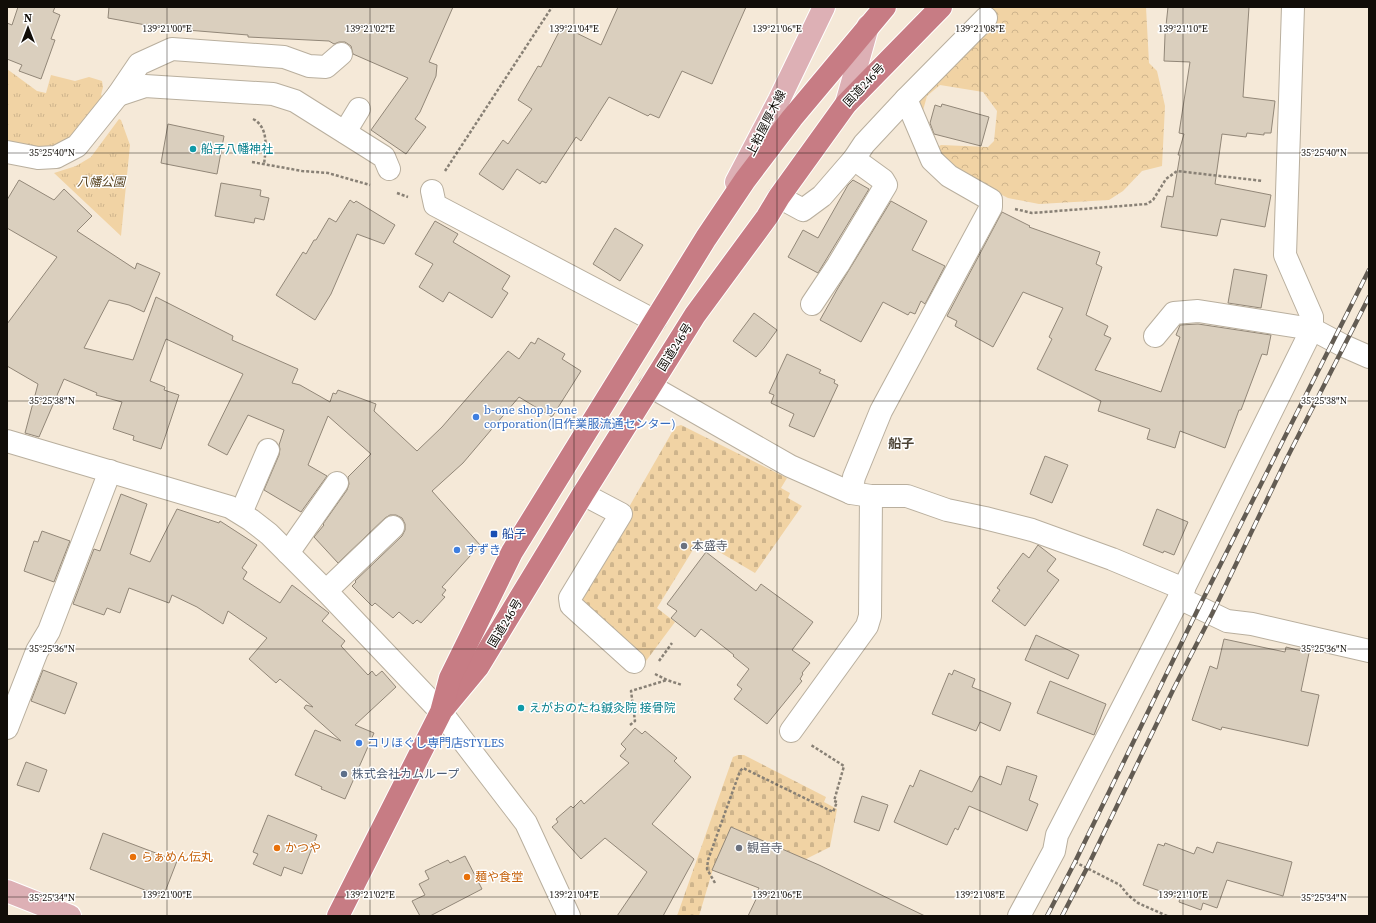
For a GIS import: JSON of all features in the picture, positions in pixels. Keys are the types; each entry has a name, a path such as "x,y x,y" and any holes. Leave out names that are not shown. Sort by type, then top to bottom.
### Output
{"highway":[{"name":"国道246号","path":"338,916 441,712 450,678 512,552 706,238 745,180 869,17 885,7"},
{"name":"国道246号","path":"441,712 478,667 583,494 695,315 846,104 941,7"}],"main road":[{"name":"上粕屋厚木線","path":"706,238 779,100 824,7"},
{"path":"846,104 869,17"},
{"path":"7,891 70,916"}],"street":[{"path":"1019,916 1054,851 1057,835 1181,593 1312,330 1312,317 1285,255 1293,7"},
{"path":"779,197 803,210 822,196 854,159 864,144 986,18"},
{"path":"7,152 38,158 56,157 77,146 118,96 139,64 172,49 284,57 315,67 326,67 341,54"},
{"path":"118,96 146,86 273,94 295,101 384,157 389,169"},
{"path":"791,731 867,626 870,616 861,494 854,477 881,411 991,207 991,200 949,176 932,160 906,99"},
{"path":"345,132 359,109"},
{"path":"812,304 838,265 886,185 883,180 854,159"},
{"path":"432,192 435,205 655,321"},
{"path":"1155,336 1174,313 1198,311 1312,330 1369,357"},
{"path":"650,386 790,466 861,494 907,496 948,510 1032,530 1112,559 1181,593 1227,621 1252,624 1369,651"},
{"path":"7,441 230,507 241,513 269,534 326,591 441,712 526,822 569,916"},
{"path":"241,513 268,450"},
{"path":"7,728 37,651 49,631 110,471"},
{"path":"288,553 337,483"},
{"path":"583,494 621,514 570,598 571,606 642,667"},
{"path":"326,591 393,527"}],"path":[{"path":"432,192 552,7"},
{"path":"252,119 258,121 263,128 266,146 264,164"},
{"path":"252,162 302,171 328,173"},
{"path":"991,202 1022,212 1032,213 1147,204 1153,200 1166,178 1177,171 1287,183"},
{"path":"642,667 667,680 682,685"},
{"path":"630,725 634,721 630,691 667,680"},
{"path":"715,883 707,869 708,860 740,771 744,768 833,812 837,802 834,801 844,766 791,731"},
{"path":"1054,851 1120,885 1128,895 1138,903 1166,916"}],"green space":[{"path":"982,7 1146,7 1149,63 1157,71 1165,106 1162,166 1142,171 1123,191 1109,200 1039,204 1008,198 972,180 947,161 936,148 941,145 988,147 994,141 997,111 983,92 940,85 927,96 922,114 918,102 991,18"},
{"path":"7,69 37,91 46,93 51,75 75,81 89,77 102,81 103,87 101,95 106,99 62,145 35,148 7,141"},
{"name":"八幡公園","path":"119,119 121,120 130,145 121,236 54,173 76,166 91,157"},
{"path":"681,425 787,478 781,488 790,493 788,498 802,506 755,573 699,540 657,608 675,622 643,665 575,601 675,427"},
{"path":"744,755 826,797 824,802 837,809 830,847 804,860 732,827 713,869 699,916 677,916 733,757"}],"building":[{"path":"18,7 55,7 53,12 60,15 51,39 55,40 41,79 19,71 22,65 7,59 7,23 12,25"},
{"path":"109,7 453,7 429,62 437,65 436,76 420,112 415,119 426,127 406,154 371,130 408,78 353,54 351,46 345,42 334,44 329,41 248,37 248,35 162,28 108,18"},
{"path":"618,7 746,7 712,84 682,71 659,118 650,114 648,116 609,97 581,141 576,137 546,183 542,181 540,184 517,169 503,190 479,174 503,140 508,144 532,109 518,100 538,66 541,67 562,26 601,45"},
{"path":"1168,7 1249,7 1243,97 1275,101 1271,133 1264,133 1264,135 1247,133 1246,137 1222,134 1215,184 1271,195 1265,227 1221,219 1217,236 1161,227 1167,196 1173,197 1180,155 1178,155 1184,134 1179,133 1190,62 1164,61"},
{"path":"942,104 989,117 981,146 934,134 930,123 935,105 941,107"},
{"name":"船子八幡神社","path":"168,124 224,136 217,174 161,163"},
{"path":"19,180 54,200 64,189 92,216 77,231 135,269 137,263 160,273 144,312 129,305 109,300 84,348 133,360 156,297 233,336 232,340 298,369 292,383 300,385 330,402 333,393 336,394 338,390 376,404 374,411 417,451 442,427 508,351 519,359 531,342 535,344 538,338 565,354 562,359 581,371 552,417 519,397 463,463 432,491 480,545 442,587 446,590 442,595 445,597 421,623 417,620 413,624 399,612 393,618 375,603 372,606 352,586 356,582 355,581 402,536 405,530 405,524 402,518 396,515 390,515 385,518 338,563 314,537 324,525 323,524 347,490 349,484 348,477 371,454 328,416 308,465 327,476 301,512 264,490 279,455 279,445 284,430 248,415 227,455 208,445 243,374 166,339 150,381 165,387 164,390 179,395 161,449 133,440 134,436 113,429 122,402 96,395 97,393 64,379 39,437 25,433 38,384 7,366 7,324 57,257 7,228 7,200"},
{"path":"853,180 869,189 818,273 788,257 803,230 818,238 848,185"},
{"path":"221,183 261,190 260,196 269,198 264,220 255,218 254,223 215,216"},
{"path":"350,200 354,203 356,201 395,225 384,244 357,234 331,294 315,320 276,295 303,252 306,254 329,218 336,222"},
{"path":"891,201 927,221 912,250 945,266 925,304 921,301 915,314 910,312 908,315 883,302 861,342 820,320"},
{"path":"1002,212 1030,226 1029,227 1100,252 1096,264 1102,267 1086,315 1108,326 1104,335 1111,338 1095,370 1161,392 1180,337 1176,335 1180,325 1198,324 1271,335 1267,355 1262,354 1225,448 1180,431 1175,448 1147,439 1150,429 1098,411 1101,401 1037,369 1052,339 1049,337 1063,308 1023,292 993,347 955,326 957,321 947,316"},
{"path":"435,221 458,234 453,242 510,276 502,289 508,293 492,318 449,292 443,302 419,287 433,264 415,254"},
{"path":"615,228 643,245 620,281 593,264"},
{"path":"1234,269 1267,275 1261,308 1228,303"},
{"path":"754,313 777,330 756,357 733,341"},
{"path":"787,354 821,370 819,373 835,380 834,383 838,385 814,437 789,426 794,414 771,403 774,395 769,393"},
{"path":"1045,456 1068,465 1052,503 1030,494"},
{"path":"121,494 147,504 130,554 150,562 177,509 219,523 220,521 257,545 242,568 247,572 243,579 280,603 292,585 329,613 322,621 345,641 341,646 368,675 372,671 376,676 382,671 396,687 355,725 374,733 345,799 321,789 322,787 295,775 315,730 341,741 304,708 306,705 313,707 280,679 276,683 249,659 267,638 228,611 223,624 197,607 172,595 169,603 129,588 120,613 107,608 104,615 73,604 94,549 100,551"},
{"path":"1157,509 1188,522 1174,555 1164,551 1163,553 1143,545"},
{"path":"42,531 70,541 54,582 24,571 34,541 38,542"},
{"path":"1038,545 1056,559 1047,571 1059,580 1025,626 992,601 1000,590 997,588 1023,553 1029,558"},
{"path":"706,552 756,591 761,584 813,622 792,650 810,663 802,673 803,674 800,679 802,681 767,724 734,699 742,689 737,685 749,669 701,629 695,637 671,618 677,611 667,604"},
{"path":"1036,635 1079,655 1068,679 1025,660"},
{"path":"1224,639 1285,652 1286,647 1309,653 1301,691 1319,695 1308,746 1222,727 1221,730 1192,720 1210,666 1217,669"},
{"path":"43,670 77,683 65,714 31,701"},
{"path":"954,670 975,679 972,687 1011,703 1000,731 980,722 976,731 932,714 949,673 952,675"},
{"path":"1050,681 1106,704 1094,735 1037,713"},
{"path":"635,728 642,734 645,731 677,758 674,761 691,777 652,824 694,859 663,916 617,916 647,872 605,838 581,859 552,827 558,822 556,819 571,806 573,808 581,800 584,804 629,763 620,756 626,749 621,744"},
{"path":"26,762 47,770 39,792 17,785"},
{"path":"1007,766 1037,776 1029,800 1038,804 1027,831 969,806 958,830 955,828 947,845 894,822 910,785 913,787 920,770 972,792 980,776 1001,785"},
{"path":"862,796 888,805 879,831 854,822"},
{"path":"268,815 317,835 302,874 284,867 281,876 253,864 258,854 253,852"},
{"path":"731,827 819,865 925,916 748,916 760,891 758,890 759,888 712,870"},
{"path":"103,833 177,861 163,897 90,869"},
{"path":"1217,842 1292,862 1283,896 1227,880 1217,908 1203,903 1201,910 1179,902 1180,898 1143,885 1158,844 1164,846 1165,843 1194,854 1197,847 1213,853"},
{"path":"465,856 482,889 430,916 420,916 412,901 425,895 419,884 429,879 425,871 448,860 450,863"}],"railway":[{"path":"1047,916 1075,862 1199,607 1369,270"},
{"path":"1062,916 1212,614 1287,458 1369,297"}],"place":[{"name":"船子八幡神社","path":"193,149"},
{"name":"b-one shop b-one corporation(旧作業服流通センター)","path":"476,417"},
{"name":"船子","path":"494,534"},
{"name":"本盛寺","path":"684,546"},
{"name":"すずき","path":"457,550"},
{"name":"えがおのたね鍼灸院 接骨院","path":"521,708"},
{"name":"コリほぐし専門店STYLES","path":"359,743"},
{"name":"株式会社カムループ","path":"344,774"},
{"name":"かつや","path":"277,848"},
{"name":"観音寺","path":"739,848"},
{"name":"らぁめん伝丸","path":"133,857"},
{"name":"麺や食堂","path":"467,877"}],"district":[{"name":"船子","path":"901,443"}]}
